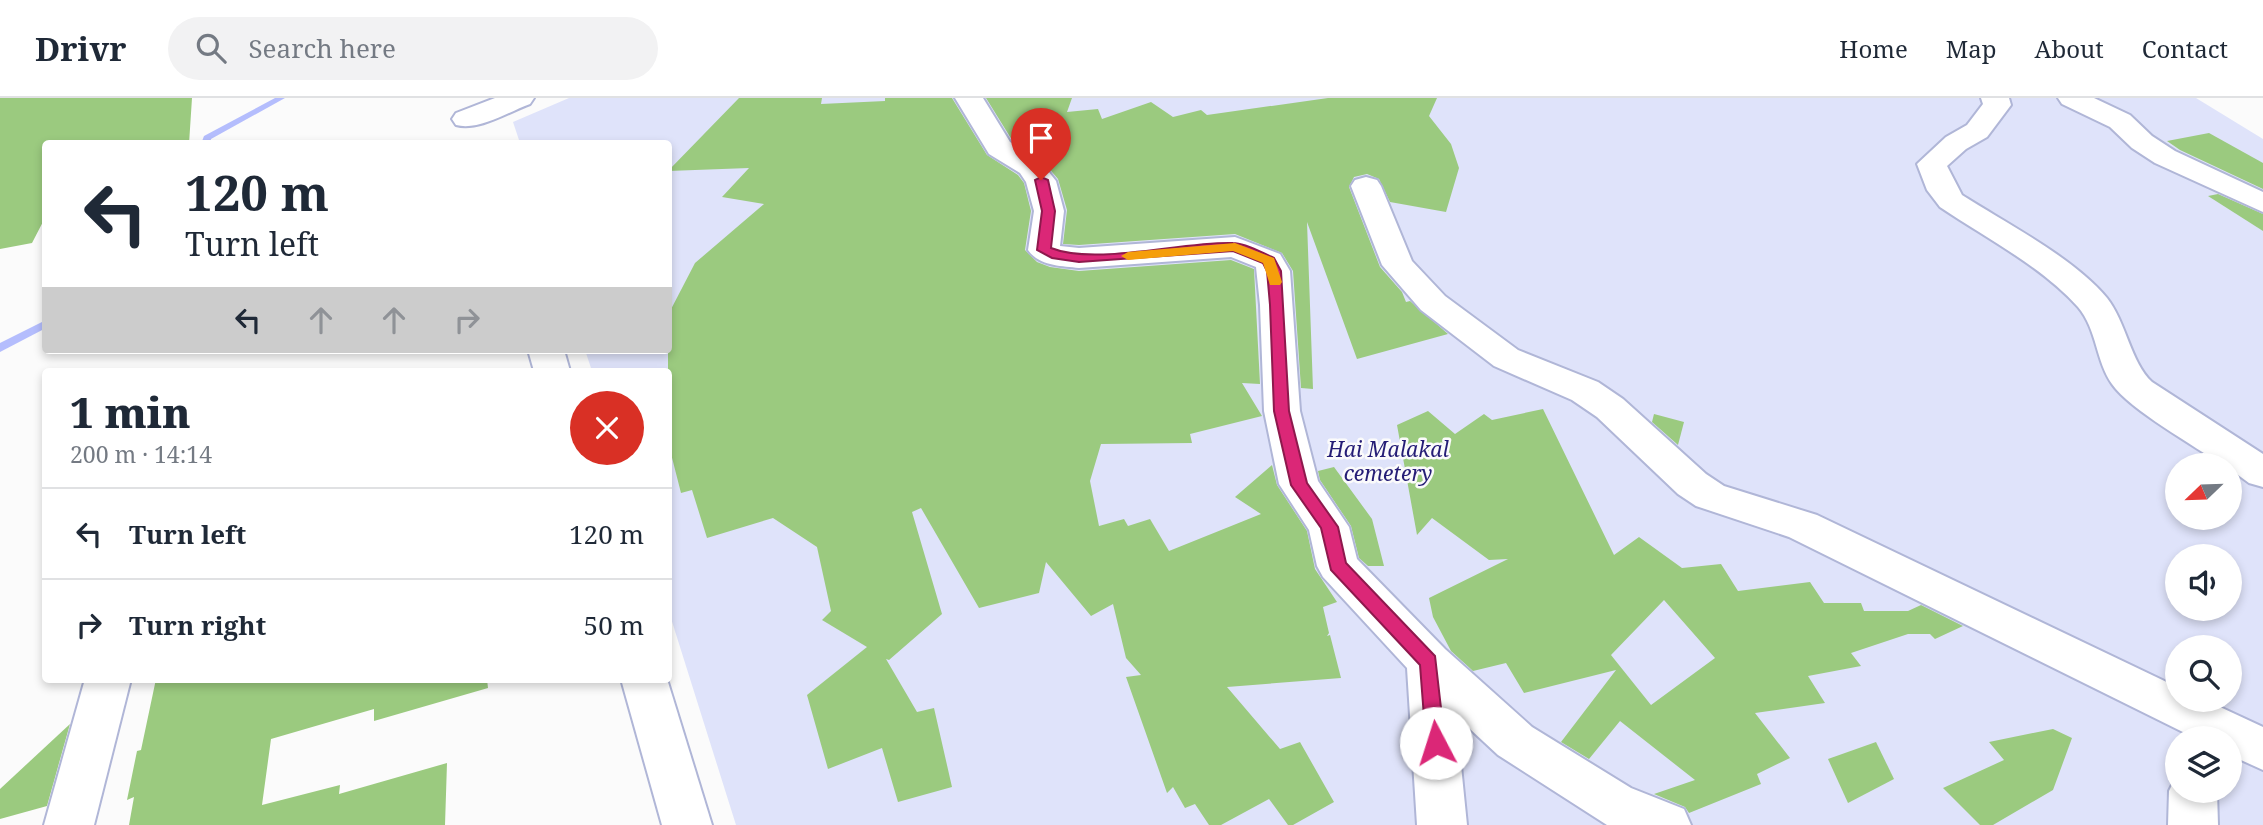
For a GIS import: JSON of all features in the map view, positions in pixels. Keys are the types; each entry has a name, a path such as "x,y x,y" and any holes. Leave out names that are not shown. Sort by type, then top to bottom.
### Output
{"street":[{"path":"465,120 520,98"},
{"path":"969,98 999,148 1030,167 1041,180 1049,211 1044,250 1057,256 1079,258 1235,247 1269,261 1274,271 1277,305 1282,411 1299,485 1329,527 1338,566 1429,662 1515,741 1614,804 1649,821 1665,825"},
{"path":"1995,98 1997,105 1977,131 1956,143 1932,164 1942,190 1962,209 2062,274 2094,304 2114,342 2126,378 2139,391 2263,474"},
{"path":"2072,98 2120,121 2141,142 2165,157 2263,203"},
{"path":"1366,186 1388,247 1398,265 1433,303 1506,358 1585,391 1610,408 1692,484 1710,496 1803,526 2070,659 2191,725 2263,749"},
{"path":"1429,662 1442,825"},
{"path":"69,825 107,683"},
{"path":"645,683 687,825"},
{"path":"2193,803 2193,825"}],"green space":[{"name":"Hai Malakal cemetery","path":"569,98 2196,98 2263,139 2263,825 736,825 672,622 672,368 591,368 586,354 672,354 672,140 519,140 513,122"}],"building":[{"path":"0,98 192,98 189,140 42,140 42,224 32,243 0,249"},
{"path":"739,98 822,98 821,104 885,101 885,98 952,98 987,155 1018,175 1024,183 1031,211 1025,250 1037,262 1050,267 1079,271 1231,260 1254,269 1260,384 1242,383 1262,416 1190,434 1192,443 1101,444 1090,481 1099,526 1124,519 1128,526 1150,519 1169,551 1261,514 1235,497 1272,465 1277,485 1307,531 1315,569 1337,602 1323,607 1329,633 1327,636 1330,635 1341,678 1227,687 1280,749 1300,742 1334,802 1293,825 1288,825 1269,799 1221,825 1209,825 1195,804 1185,808 1173,787 1167,793 1126,677 1141,675 1126,658 1113,604 1091,616 1046,562 1039,593 979,608 921,508 912,512 942,614 889,660 886,659 917,712 934,708 952,787 898,802 882,748 828,769 807,695 867,647 822,620 831,611 817,547 773,518 707,538 692,490 681,493 672,458 672,368 668,368 668,354 672,354 672,307 695,263 764,204 722,197 749,168 672,171 672,167"},
{"path":"986,98 1072,98 1067,112 1098,109 1102,119 1151,102 1173,117 1201,110 1207,115 1328,98 1437,98 1429,116 1451,144 1459,168 1446,212 1390,202 1379,179 1367,174 1354,177 1349,187 1380,267 1402,292 1406,302 1410,301 1448,334 1357,359 1307,222 1313,389 1301,388 1293,271 1282,253 1235,234 1063,244 1067,210 1058,179 1041,159 1012,140"},
{"path":"2209,133 2263,163 2263,189 2180,150 2167,141"},
{"path":"2218,194 2263,214 2263,231 2208,196"},
{"path":"1543,409 1614,555 1639,537 1682,568 1721,564 1738,591 1810,582 1824,603 1861,603 1864,611 1908,611 1921,605 1963,626 1935,639 1930,634 1908,634 1851,653 1861,666 1808,676 1825,703 1755,713 1790,758 1757,774 1761,784 1689,813 1685,807 1654,794 1695,780 1620,721 1589,759 1561,742 1616,670 1524,693 1506,663 1473,671 1451,651 1433,617 1429,598 1508,559 1489,560 1432,518 1417,535 1397,425 1428,411 1455,434 1484,414 1492,420","holes":["1664,600 1715,658 1651,705 1611,655"]},
{"path":"1654,414 1684,422 1678,445 1652,422"},
{"path":"1334,467 1372,519 1384,566 1368,566 1359,558 1351,526 1320,480 1318,471"},
{"path":"155,683 487,683 488,688 374,721 374,709 271,739 262,805 340,785 339,794 447,763 445,825 129,825 134,797 127,800 137,751 141,750"},
{"path":"70,724 47,806 0,819 0,789"},
{"path":"2053,729 2072,738 2053,790 1993,825 1980,825 1943,788 2004,760 1989,742"},
{"path":"1876,742 1894,779 1848,803 1828,759"}],"waterway":[{"path":"206,140 281,98"},
{"path":"0,348 42,325"}],"slow traffic":[{"path":"1128,256 1235,247 1252,251 1269,261 1275,282"}],"route":[{"path":"1041,180 1049,211 1044,250 1057,256 1126,256 1235,247 1252,251 1269,261 1274,271 1277,305 1282,411 1299,485 1329,527 1338,566 1429,662 1436,743"}]}
